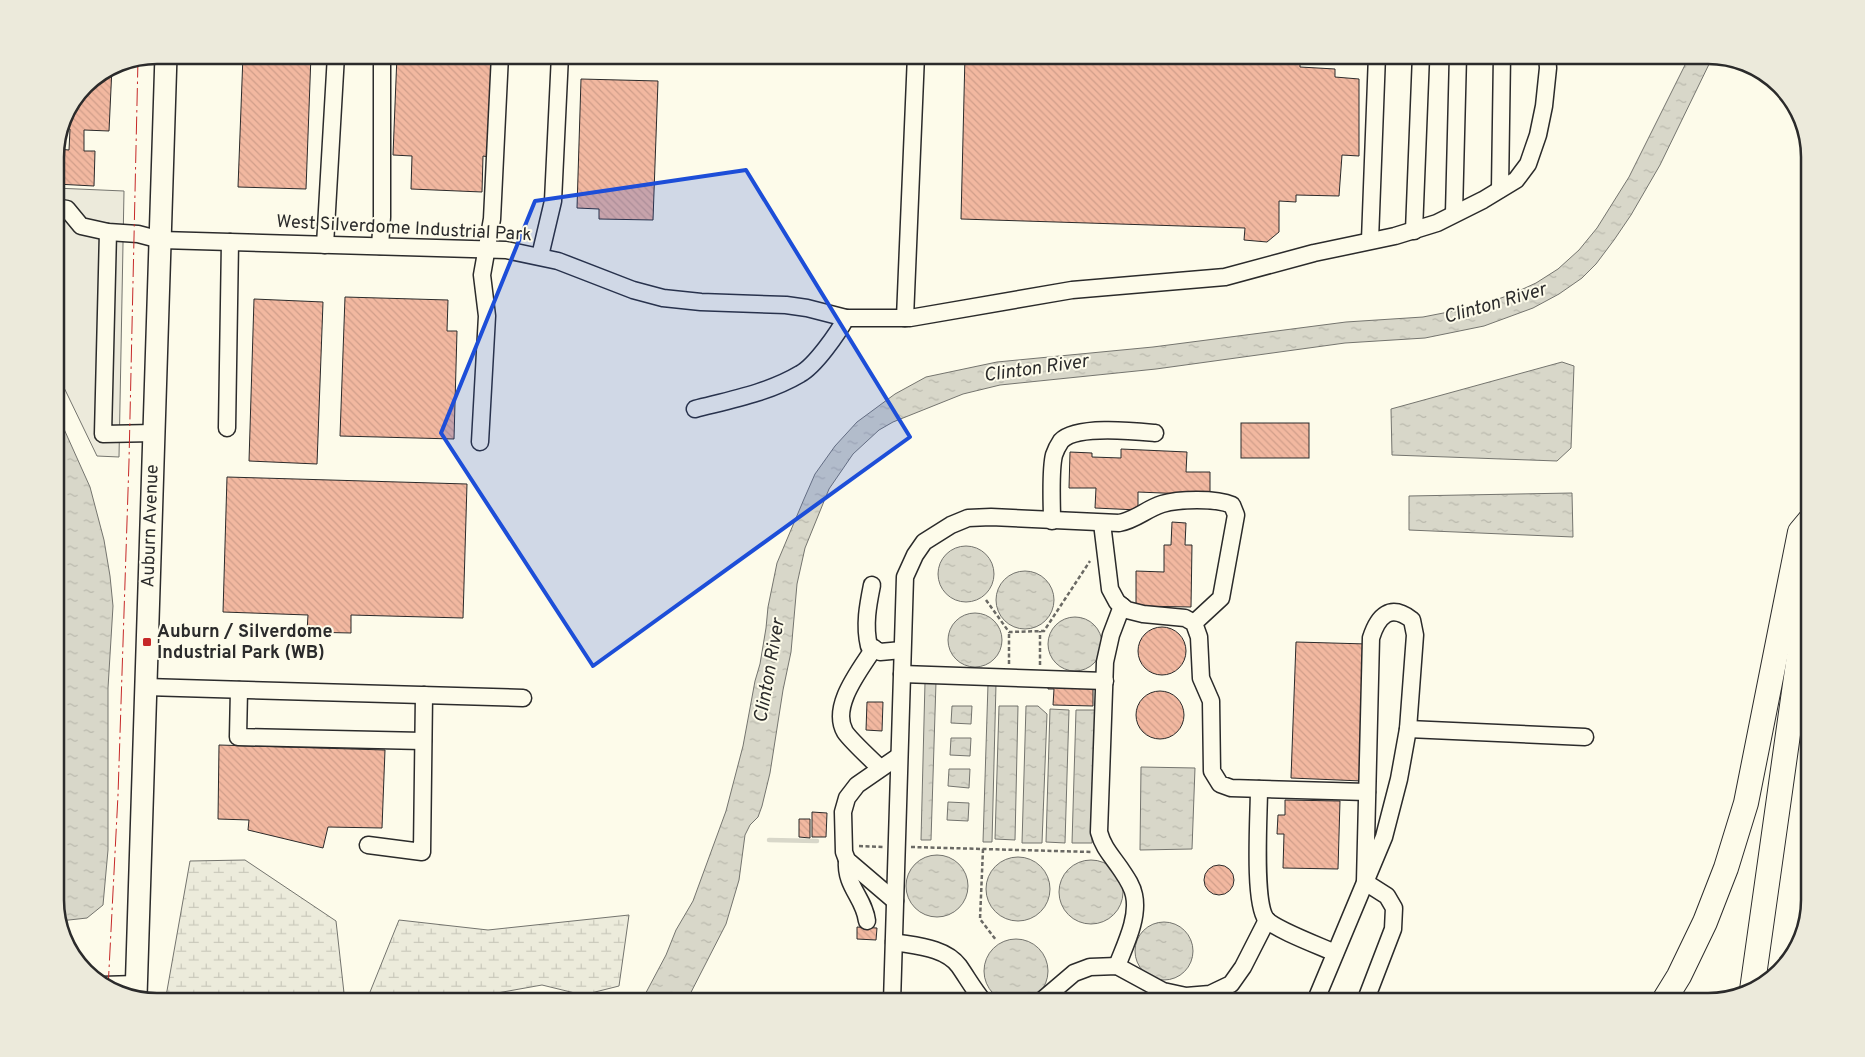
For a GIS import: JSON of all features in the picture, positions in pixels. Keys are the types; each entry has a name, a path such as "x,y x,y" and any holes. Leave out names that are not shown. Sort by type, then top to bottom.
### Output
{"highway":[{"path":"1669,993 1679,976 1705,922 1729,859 1746,802 1801,531"},
{"path":"1753,982 1801,642"}],"main road":[{"name":"Auburn Avenue","path":"136,990 166,64"}],"street":[{"path":"325,245 335,64"},
{"path":"380,246 382,217 382,64"},
{"path":"480,442 486,316 482,276 492,219 500,64"},
{"path":"540,256 554,201 560,64"},
{"path":"905,318 916,64"},
{"path":"1370,240 1377,64"},
{"path":"1414,231 1421,64"},
{"path":"1454,213 1458,64"},
{"path":"1500,189 1502,64"},
{"name":"West Silverdome Industrial Park","path":"64,208 67,209 81,226 108,232 138,234 160,240 506,250 540,256 579,268 633,290 663,298 694,302 786,305 807,308 846,318 905,318 1072,290 1225,276 1314,252 1395,236 1437,223 1483,200 1516,180 1528,164 1538,135 1544,106 1548,64"},
{"path":"108,232 103,434 154,433"},
{"path":"227,428 230,242"},
{"path":"695,409 766,390 802,373 839,332 846,318"},
{"path":"1052,520 1054,455 1061,441 1070,436 1088,431 1121,430 1155,433"},
{"path":"892,993 904,577 924,542 951,525 968,518 991,517 1120,523 1132,521 1163,504 1208,500 1223,501 1232,505 1236,515 1221,598 1194,623"},
{"path":"1102,523 1110,589 1117,602 1126,610 1143,614 1186,618 1194,623 1200,637 1200,678 1210,701 1212,771 1220,784 1231,788 1367,792"},
{"path":"872,585 866,618 866,634 869,646 880,652 902,650"},
{"path":"1117,966 1130,933 1134,912 1134,896 1129,882 1110,852 1102,844 1099,832 1105,662 1111,635 1122,606"},
{"path":"1319,993 1384,837 1399,779 1408,729 1415,635 1412,620 1404,614 1393,612 1383,615 1375,624 1371,638 1365,882"},
{"path":"874,648 848,688 842,706 842,721 845,732 880,768"},
{"path":"902,674 1104,681"},
{"path":"146,686 523,698"},
{"path":"239,690 238,737 423,741"},
{"path":"368,845 422,852 424,695"},
{"path":"1408,729 1585,737"},
{"path":"867,920 866,912 848,877 842,812 847,798 857,785 899,756"},
{"path":"1259,789 1258,878 1262,909 1267,920 1292,934 1336,953"},
{"path":"846,853 895,902"},
{"path":"1365,882 1387,896 1394,908 1393,929 1368,993"},
{"path":"1212,993 1231,984 1243,967 1267,920"},
{"path":"894,942 928,948 947,955 958,965 976,993"},
{"path":"1051,993 1074,973 1090,968 1117,966 1163,991 1172,993"}],"path":[{"path":"1009,632 1044,631 1104,541"},
{"path":"986,600 1009,632 1008,678"},
{"path":"1039,679 1040,631"},
{"path":"846,853 897,847 1110,852"},
{"path":"983,849 980,919 996,940"}],"highlighted area":[{"path":"746,170 910,437 593,666 441,433 535,201"}],"green space":[{"path":"245,860 336,921 344,993 167,993 190,861"},
{"path":"629,915 619,986 591,993 575,993 542,985 497,993 370,993 399,920 488,930"}],"shaded area":[{"path":"64,188 124,191 119,457 97,456 64,388"}],"water":[{"name":"Clinton River","path":"1686,64 1709,64 1660,165 1614,240 1596,264 1582,278 1559,294 1533,308 1484,326 1425,338 1345,343 1156,369 1000,385 963,394 893,422 879,430 853,454 829,489 805,548 797,584 791,652 770,773 758,817 750,825 745,835 739,880 726,924 691,993 646,993 666,955 676,930 693,901 726,811 743,746 760,664 768,607 777,563 815,474 835,446 857,422 895,394 926,377 997,362 1153,347 1346,322 1423,317 1479,306 1536,283 1558,269 1579,250 1597,228 1629,177"},
{"path":"1562,362 1574,366 1571,448 1557,461 1392,455 1391,409"},
{"path":"64,429 90,487 104,540 113,606 108,688 108,850 103,905 87,918 67,920 64,906"},
{"path":"1572,493 1573,537 1409,530 1409,496"},
{"path":"961,546 971,546 986,554 992,563 994,574 992,585 986,594 971,602 961,602 950,597 943,590 938,579 938,569 943,558 950,551"},
{"path":"1025,571 1041,576 1049,584 1054,600 1049,616 1041,624 1025,629 1009,624 1001,616 996,600 1001,584 1009,576"},
{"path":"970,613 980,613 990,617 998,625 1002,640 998,655 990,663 980,667 970,667 960,663 952,655 948,645 948,635 952,625 960,617"},
{"path":"1070,617 1080,617 1090,621 1098,629 1102,644 1098,659 1090,667 1080,671 1070,671 1060,667 1052,659 1048,649 1048,639 1052,629 1060,621"},
{"path":"925,682 936,682 931,840 921,840"},
{"path":"988,684 996,684 992,842 983,842"},
{"path":"952,706 972,706 971,724 951,723"},
{"path":"999,706 1018,706 1015,840 995,839"},
{"path":"1026,706 1038,706 1047,714 1042,843 1022,843"},
{"path":"1050,709 1069,710 1065,843 1046,842"},
{"path":"1076,710 1095,710 1092,843 1072,843"},
{"path":"951,738 971,738 970,756 950,755"},
{"path":"1141,767 1195,768 1192,849 1140,850"},
{"path":"949,769 970,769 969,788 948,786"},
{"path":"948,802 969,803 968,821 947,820"},
{"path":"937,855 954,860 959,864 963,869 968,886 963,903 959,908 954,912 937,917 920,912 915,908 911,903 906,886 911,869 915,864 920,860"},
{"path":"1018,857 1030,860 1041,866 1047,877 1050,889 1047,901 1041,912 1030,918 1018,921 1006,918 995,912 989,901 986,889 989,877 995,866 1006,860"},
{"path":"1085,860 1097,860 1114,869 1121,880 1123,892 1121,904 1114,915 1097,924 1085,924 1073,919 1064,910 1059,898 1059,886 1064,874 1073,865"},
{"path":"1158,922 1170,922 1185,930 1193,945 1193,957 1185,972 1170,980 1158,980 1143,972 1135,957 1135,945 1143,930"},
{"path":"1016,939 1034,945 1042,953 1047,965 1047,977 1042,989 1038,993 994,993 987,983 984,971 990,953 998,945"}],"building":[{"path":"243,64 311,64 306,189 238,187"},
{"path":"397,64 493,64 489,157 483,156 482,192 411,189 412,156 393,155"},
{"path":"965,64 1300,64 1300,67 1335,69 1335,77 1359,79 1359,156 1342,155 1339,196 1296,195 1296,202 1279,201 1279,232 1267,242 1244,240 1245,228 961,219"},
{"path":"112,75 109,131 84,130 84,151 95,151 94,186 64,184 64,151 69,150 70,129 68,129 73,116 83,100 95,87"},
{"path":"581,79 658,81 653,220 599,219 599,209 577,208"},
{"path":"345,297 448,300 447,331 457,331 454,439 340,436"},
{"path":"254,299 323,302 317,464 249,461"},
{"path":"1241,423 1309,423 1309,458 1241,458"},
{"path":"1121,449 1187,452 1186,472 1210,472 1210,495 1138,492 1138,510 1095,508 1096,488 1069,488 1070,452 1092,453 1092,457 1121,458"},
{"path":"227,477 467,484 463,618 351,615 351,633 307,632 308,615 223,612"},
{"path":"1172,522 1186,523 1185,545 1192,545 1191,607 1136,606 1136,571 1164,572 1164,545 1171,545"},
{"path":"1157,627 1167,627 1179,634 1186,646 1186,656 1179,668 1167,675 1157,675 1149,671 1142,664 1138,656 1138,646 1142,638 1149,631"},
{"path":"1296,642 1367,644 1362,781 1291,778"},
{"path":"1048,684 1093,686 1093,706 1053,705 1054,689 1048,689"},
{"path":"1160,691 1169,693 1177,698 1182,706 1184,715 1182,724 1177,732 1169,737 1160,739 1151,737 1143,732 1138,724 1136,715 1138,706 1143,698 1151,693"},
{"path":"867,702 883,702 882,731 866,730"},
{"path":"219,745 385,750 382,828 328,827 323,848 248,830 249,820 218,819"},
{"path":"1285,800 1340,801 1338,869 1283,868 1284,834 1277,834 1278,815 1285,815"},
{"path":"812,812 827,813 826,837 812,837"},
{"path":"799,819 810,819 810,838 799,837"},
{"path":"1219,865 1230,869 1234,880 1230,891 1219,895 1208,891 1204,880 1208,869"},
{"path":"857,927 877,928 876,940 857,939"}],"waterway":[{"path":"769,840 817,841"}],"power":[{"path":"108,980 118,795 129,461 138,66"}],"place":[{"name":"Auburn / Silverdome Industrial Park (WB)","path":"147,642"}]}
